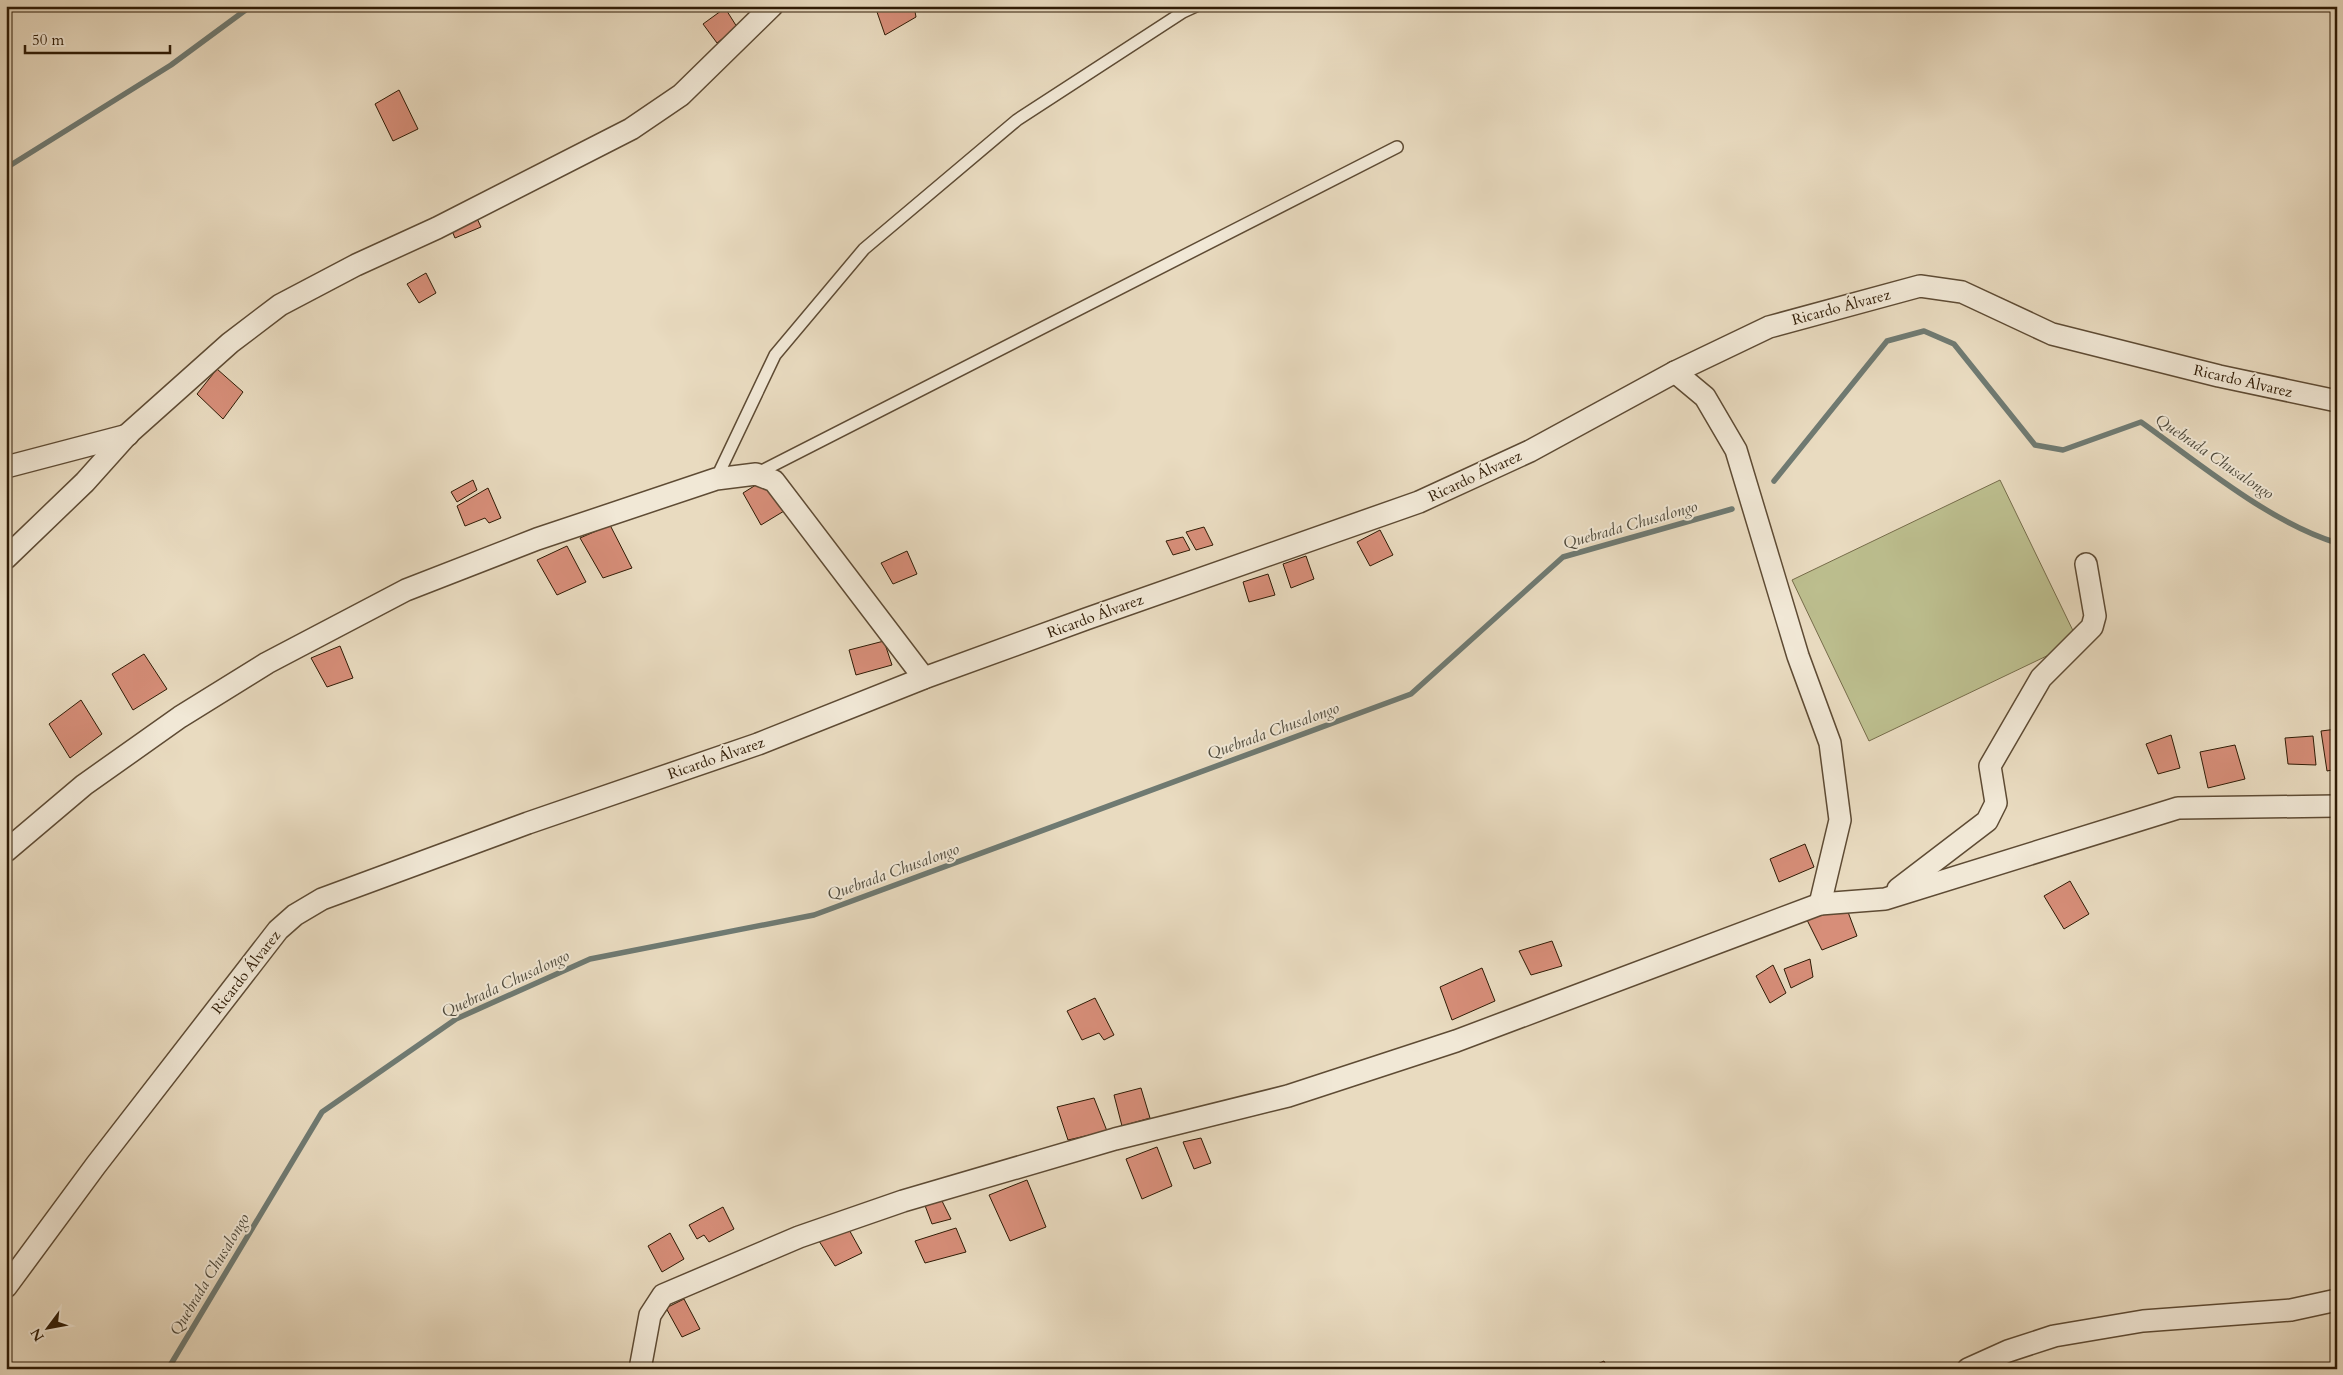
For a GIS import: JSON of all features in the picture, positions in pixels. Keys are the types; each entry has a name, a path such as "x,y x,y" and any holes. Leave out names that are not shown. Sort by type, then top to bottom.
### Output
{"street":[{"path":"6,558 85,482 128,434 230,343 280,305 356,264 437,228 631,129 682,95 772,6"},
{"name":"Ricardo Álvarez","path":"6,1287 96,1165 278,930 295,915 322,899 528,823 758,744 924,678 1419,502 1530,451 1675,372 1769,327 1920,286 1962,292 2052,334 2219,376 2337,401"},
{"path":"1675,372 1705,397 1736,450 1798,656 1830,743 1840,820 1820,904"},
{"path":"6,467 128,434"},
{"path":"6,851 84,784 180,717 267,663 406,590 537,539 716,479 756,474 774,481 924,678"},
{"path":"1886,899 1986,820 1996,803 1990,766 2041,678 2092,627 2095,616 2086,564"},
{"path":"640,1369 650,1316 663,1295 799,1237 903,1201 1115,1138 1288,1096 1456,1041 1820,904 1886,899 2178,808 2337,806"},
{"path":"1968,1369 2008,1352 2054,1336 2143,1320 2291,1310 2337,1300"}],"lane":[{"path":"716,479 775,355 864,249 1017,120 1183,12 1196,6"},
{"path":"756,474 1397,147"}],"green space":[{"path":"2000,480 2078,641 1869,741 1792,580"}],"building":[{"path":"890,6 914,6 916,17 885,35 877,12"},
{"path":"725,8 737,27 717,43 703,24"},
{"path":"399,90 418,129 393,141 375,104"},
{"path":"475,214 481,227 455,238 450,226"},
{"path":"426,273 436,293 419,303 407,284"},
{"path":"217,369 243,392 223,419 197,394"},
{"path":"767,478 789,508 761,525 743,493"},
{"path":"473,480 477,490 457,502 451,492"},
{"path":"488,488 501,518 489,523 485,518 465,526 457,506"},
{"path":"610,525 632,568 603,578 580,538"},
{"path":"1204,527 1213,545 1196,550 1186,532"},
{"path":"1380,530 1393,555 1370,566 1357,542"},
{"path":"1183,537 1190,550 1173,555 1166,541"},
{"path":"567,546 586,582 557,595 537,560"},
{"path":"907,551 917,574 893,584 881,563"},
{"path":"1306,556 1314,579 1291,588 1283,564"},
{"path":"1268,574 1275,595 1249,602 1243,582"},
{"path":"884,641 892,665 856,675 849,650"},
{"path":"340,646 353,678 327,687 311,658"},
{"path":"144,654 167,689 133,710 112,674"},
{"path":"81,700 102,734 70,758 49,724"},
{"path":"2337,729 2337,769 2327,771 2321,731"},
{"path":"2171,735 2180,768 2158,774 2146,744"},
{"path":"2313,736 2316,765 2288,764 2285,738"},
{"path":"2235,745 2245,779 2208,788 2200,752"},
{"path":"1805,844 1814,867 1779,882 1770,859"},
{"path":"2070,881 2089,914 2064,929 2044,896"},
{"path":"1845,904 1857,936 1822,950 1806,918"},
{"path":"1552,941 1562,966 1531,975 1519,951"},
{"path":"1810,959 1813,977 1791,988 1784,969"},
{"path":"1773,965 1786,993 1770,1003 1756,976"},
{"path":"1482,968 1495,1001 1452,1020 1440,987"},
{"path":"1095,998 1114,1035 1104,1040 1099,1033 1082,1040 1067,1011"},
{"path":"1141,1088 1150,1118 1122,1126 1114,1095"},
{"path":"1094,1098 1107,1131 1068,1140 1057,1107"},
{"path":"1201,1138 1211,1163 1194,1169 1183,1142"},
{"path":"1157,1147 1172,1186 1142,1199 1126,1159"},
{"path":"1027,1180 1046,1227 1010,1241 989,1195"},
{"path":"941,1199 951,1219 932,1224 924,1203"},
{"path":"723,1207 734,1229 709,1242 704,1235 697,1239 689,1225"},
{"path":"847,1226 862,1253 835,1266 819,1241"},
{"path":"956,1228 966,1252 925,1263 915,1241"},
{"path":"670,1233 684,1259 662,1272 648,1246"},
{"path":"684,1299 700,1329 682,1337 666,1308"},
{"path":"1604,1361 1608,1369 1587,1369"}],"waterway":[{"path":"6,168 171,65 251,6"},
{"name":"Quebrada Chusalongo","path":"1774,481 1887,341 1924,331 1954,344 2035,445 2063,450 2141,422 2261,507 2311,533 2337,543"},
{"name":"Quebrada Chusalongo","path":"168,1369 322,1112 456,1019 590,959 814,915 1411,694 1563,557 1732,509"}]}
